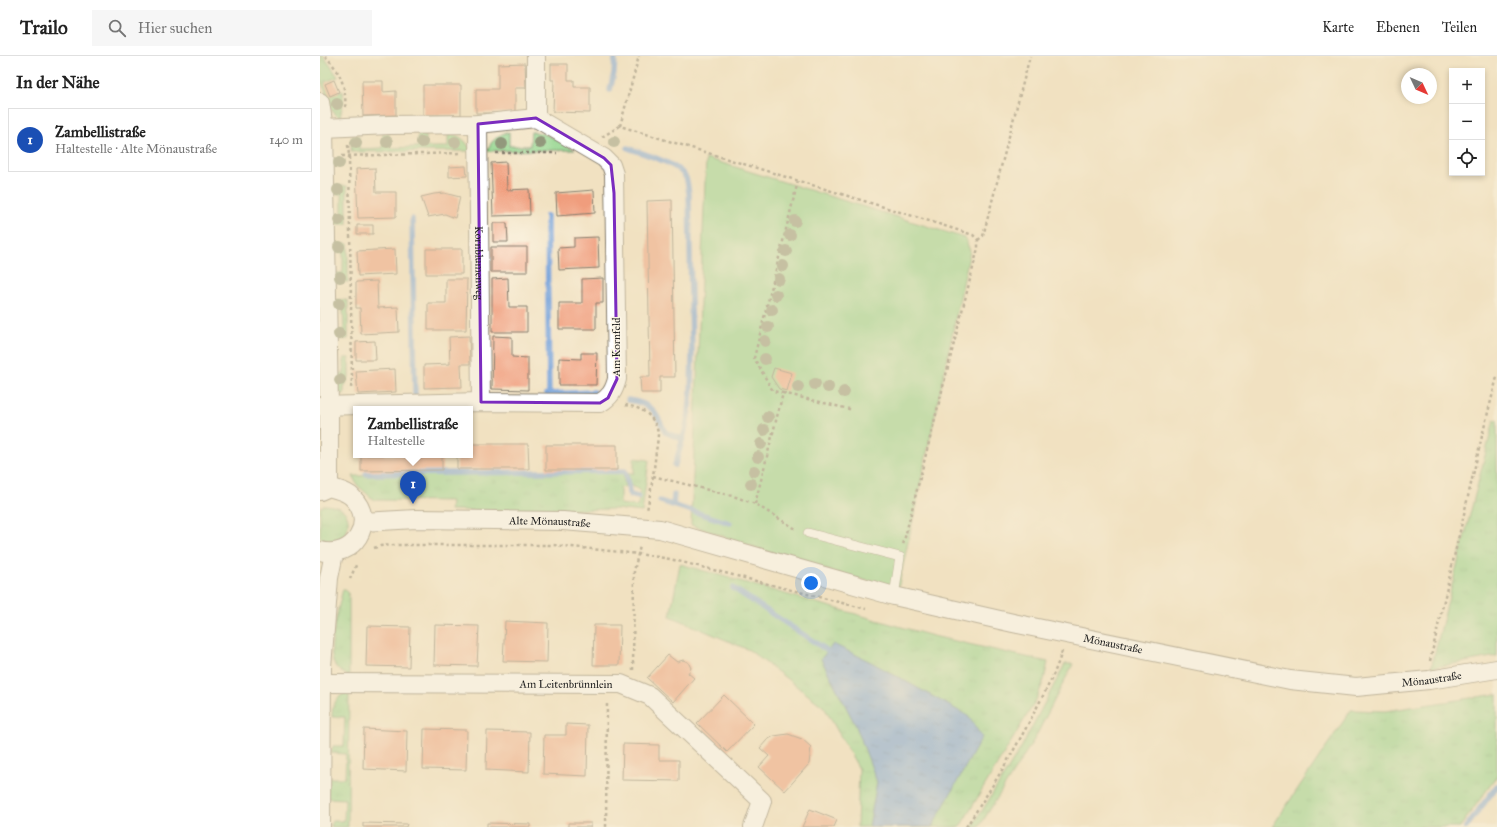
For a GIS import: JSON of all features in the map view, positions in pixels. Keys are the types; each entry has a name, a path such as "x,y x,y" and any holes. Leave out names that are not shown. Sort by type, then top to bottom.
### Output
{"street":[{"path":"324,128 478,124 536,118 536,56"},
{"path":"320,102 324,128 332,406 325,489 345,492 352,497 360,508 363,522 361,532 357,540 349,548 327,552 329,578 321,672 321,827"},
{"name":"Am Kornfeld","path":"536,118 604,158 611,165 614,174 616,379 614,389 608,398"},
{"name":"Kornblumenweg","path":"478,124 481,402"},
{"path":"332,406 481,402 600,403 608,398"},
{"name":"Alte Mönaustraße","path":"363,522 416,519 563,520 660,529 734,551"},
{"name":"Mönaustraße","path":"734,551 894,596 1013,624 1290,680 1356,687 1429,680 1497,669"},
{"name":"Am Leitenbrünnlein","path":"321,672 621,684 650,696 762,801 753,827"}],"lane":[{"path":"808,533 900,557 894,596"}],"path":[{"path":"325,56 337,70 343,82 346,94 343,119 349,156 352,379 332,406"},
{"path":"324,154 349,156 478,153 572,153 590,149 602,136 620,126 639,56"},
{"path":"978,240 983,236 1030,56"},
{"path":"620,126 973,235 978,240 978,248 914,496 900,557"},
{"path":"798,181 754,358 773,391 853,410"},
{"path":"1429,680 1432,653 1497,377"},
{"path":"755,504 783,393"},
{"path":"608,398 622,405 640,408 647,413 655,424 658,433 654,476 736,497 755,504 790,526 808,533"},
{"path":"370,551 380,546 394,545 553,546 670,558 758,581"},
{"path":"633,689 634,571 639,554"},
{"path":"350,579 357,563 361,558"},
{"path":"966,827 1019,743 1055,672 1061,653"},
{"path":"606,827 608,684"}],"highlighted area":[{"path":"536,118 604,158 611,165 614,193 617,379 608,398 600,403 481,402 478,124"}],"green space":[{"path":"320,56 325,58 338,77 325,82 330,96 343,91 343,102 340,118 330,107 325,90 320,80"},
{"path":"509,132 509,146 530,146 531,132 537,132 559,141 575,150 487,151 495,138 501,134"},
{"path":"383,134 389,134 390,148 418,147 418,134 426,134 426,147 448,147 448,134 452,134 462,139 471,151 351,152 352,136 359,136 359,149 383,148"},
{"path":"706,158 965,238 970,251 898,589 800,563 691,525"},
{"path":"330,186 347,186 347,224 331,224 330,216 342,215 342,194 329,194"},
{"path":"331,243 348,244 348,282 331,281 330,273 343,273 343,252 330,252"},
{"path":"348,300 348,339 332,339 331,331 344,330 343,309 331,309 332,301"},
{"path":"344,358 349,358 349,377 344,388 344,394 341,394 336,389 332,375 344,374"},
{"path":"1494,420 1497,420 1497,656 1431,668"},
{"path":"634,458 649,460 642,512 616,509 503,511 450,510 451,501 374,500 357,485 353,476 623,473 625,487 620,488 620,504 638,506 640,490 630,485 628,473 634,473"},
{"path":"325,505 341,509 347,516 348,526 346,533 337,539 327,540 320,538 320,508"},
{"path":"680,564 933,636 1048,662 1044,680 1036,700 960,827 857,827 859,769 824,707 749,650 670,616"},
{"path":"343,589 348,593 349,599 349,676 341,672 335,666 332,654 333,636"},
{"path":"1065,664 1073,664 1035,738 979,827 972,827 1021,748"},
{"path":"349,691 348,827 331,827 332,821 344,821 345,799 327,798 328,778 345,778 346,754 331,753 333,746 344,746 345,717 332,717 332,712 334,704 338,698"},
{"path":"1497,694 1497,776 1460,827 1272,827 1351,710 1385,711"}],"water":[{"path":"833,644 871,662 968,716 982,737 932,827 869,827 877,782 856,726 821,659"}],"building":[{"path":"525,63 526,88 515,88 515,113 476,113 476,89 498,89 498,64"},
{"path":"551,64 568,64 568,80 574,80 574,87 590,87 590,113 553,112 554,80 551,80"},
{"path":"334,80 339,92 330,96 325,84"},
{"path":"362,81 383,81 383,92 396,91 396,115 363,116"},
{"path":"423,85 461,85 461,115 423,115"},
{"path":"506,162 507,190 529,189 530,215 493,216 491,163"},
{"path":"466,166 467,176 449,177 449,167"},
{"path":"375,168 376,192 396,192 396,217 358,218 356,169"},
{"path":"594,190 595,213 557,216 556,193"},
{"path":"444,193 460,197 455,218 445,214 428,217 421,197"},
{"path":"672,200 675,377 660,377 660,393 641,393 640,377 650,377 647,201"},
{"path":"493,223 507,223 508,242 493,242"},
{"path":"357,225 373,225 373,234 357,234"},
{"path":"598,237 599,268 559,270 558,248 574,247 574,238"},
{"path":"491,247 527,247 527,272 491,272"},
{"path":"395,249 396,274 358,276 357,251"},
{"path":"426,249 462,249 462,274 426,274"},
{"path":"508,278 509,307 527,307 527,332 492,332 492,279"},
{"path":"603,278 603,303 596,303 596,329 559,329 559,303 582,303 582,279"},
{"path":"446,279 467,279 466,330 428,330 428,303 446,303"},
{"path":"377,281 378,308 398,307 399,332 361,334 360,308 356,308 356,282"},
{"path":"469,336 470,364 461,364 462,387 424,388 424,365 450,364 449,337"},
{"path":"493,336 512,337 512,357 528,358 528,390 492,389"},
{"path":"375,341 376,360 356,360 356,342"},
{"path":"581,353 597,353 596,385 559,385 559,358 581,359"},
{"path":"774,368 792,373 787,391 779,389 771,377"},
{"path":"395,369 396,392 358,394 356,371"},
{"path":"473,444 528,444 529,469 457,469 457,458 473,458"},
{"path":"546,445 617,445 617,470 546,470"},
{"path":"361,458 442,458 442,470 361,471"},
{"path":"505,621 548,623 547,662 503,661"},
{"path":"435,625 479,626 477,666 434,665"},
{"path":"594,625 620,625 619,665 593,665"},
{"path":"367,626 410,627 409,667 366,666"},
{"path":"668,655 677,662 683,660 688,662 691,668 688,673 694,678 673,702 647,678"},
{"path":"724,695 754,724 727,752 697,723"},
{"path":"566,724 588,725 587,776 543,774 544,735 566,735"},
{"path":"364,729 407,731 406,771 363,769"},
{"path":"424,729 467,730 466,770 423,769"},
{"path":"487,731 530,732 529,772 486,770"},
{"path":"788,734 802,739 811,747 809,764 785,791 759,767 769,756 760,748 767,740 774,736"},
{"path":"623,744 659,745 659,760 679,760 679,781 622,780"},
{"path":"810,809 837,820 834,827 802,827"},
{"path":"363,823 407,824 406,827 363,827"},
{"path":"487,823 530,824 530,827 487,827"},
{"path":"568,823 591,823 591,827 568,827"}],"waterway":[{"path":"610,90 614,73 615,56"},
{"path":"628,148 669,163 682,173 688,184 692,351 691,389 685,431 675,465"},
{"path":"547,216 549,394"},
{"path":"412,219 415,395"},
{"path":"547,394 594,392"},
{"path":"628,400 642,403 652,409 665,432 682,439"},
{"path":"366,474 625,471 630,495 638,497"},
{"path":"673,505 674,495"},
{"path":"660,501 730,523"},
{"path":"733,588 828,651"},
{"path":"1466,827 1497,786"}],"place":[{"name":"Zambellistraße","path":"413,504"}]}
